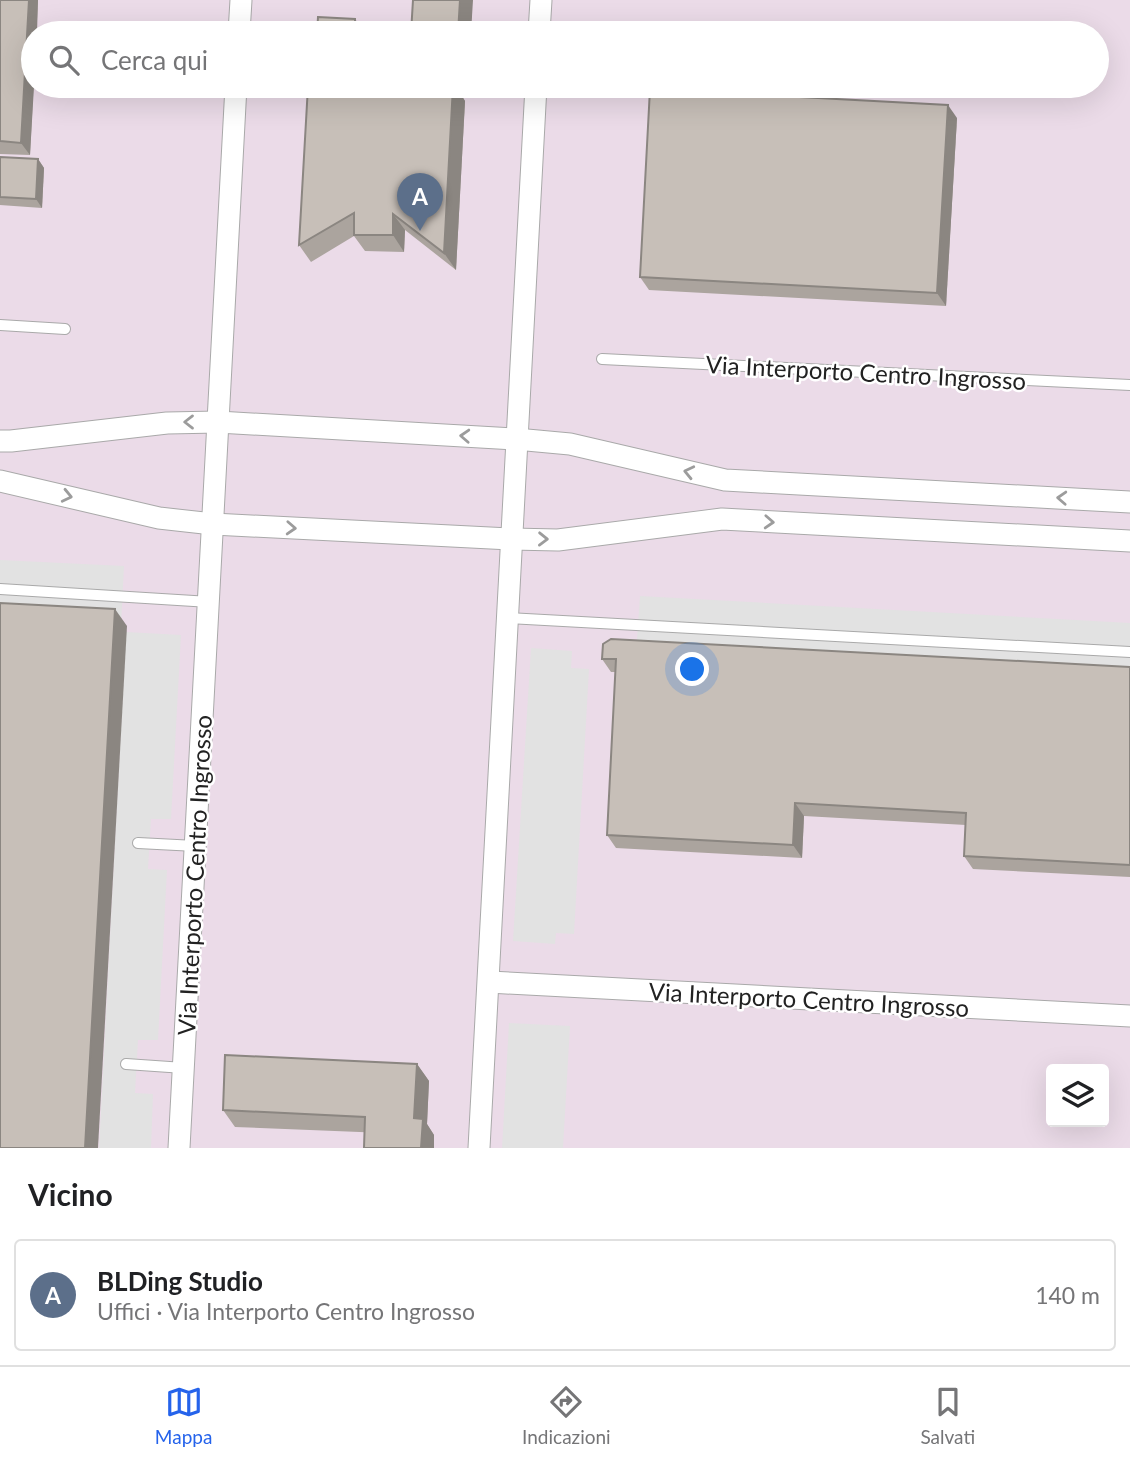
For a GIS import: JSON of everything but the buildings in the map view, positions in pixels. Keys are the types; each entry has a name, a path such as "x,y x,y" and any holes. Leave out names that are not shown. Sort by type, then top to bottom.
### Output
{"street":[{"path":"240,21 241,0"},
{"path":"540,21 541,0"},
{"name":"Via Interporto Centro Ingrosso","path":"180,1148 235,98"},
{"path":"480,1148 535,98"},
{"path":"0,441 167,422 218,422 570,444 725,480 1130,502"},
{"path":"0,481 159,518 213,524 558,540 722,519 1130,541"},
{"name":"Via Interporto Centro Ingrosso","path":"489,982 1130,1016"}],"lane":[{"path":"0,325 65,329"},
{"name":"Via Interporto Centro Ingrosso","path":"602,359 1130,385"},
{"path":"0,589 209,602"},
{"path":"507,618 1130,652"},
{"path":"138,843 196,846"},
{"path":"126,1064 184,1068"}],"shaded area":[{"path":"0,0 1130,0 1130,1148 0,1148"},
{"path":"0,560 124,566 121,625 0,619"},
{"path":"640,596 1130,623 1130,680 636,653"},
{"path":"126,632 181,635 171,819 151,819 148,869 167,870 158,1040 138,1040 135,1093 153,1094 151,1148 99,1148"},
{"path":"531,648 572,651 571,668 589,669 574,934 556,933 555,944 513,941"},
{"path":"509,1023 570,1026 563,1148 502,1148"}],"place":[{"name":"BLDing Studio","path":"420,231"}]}
